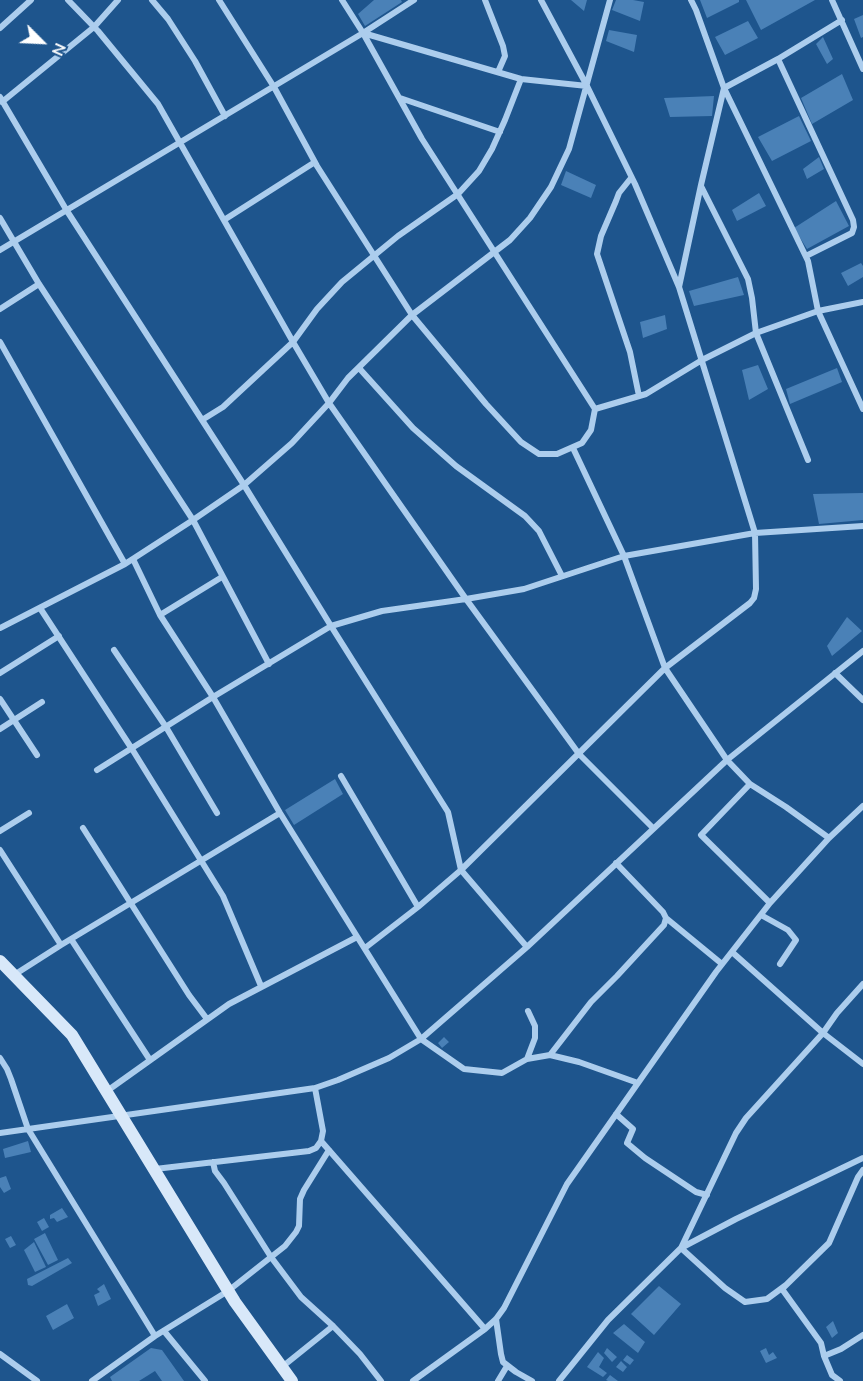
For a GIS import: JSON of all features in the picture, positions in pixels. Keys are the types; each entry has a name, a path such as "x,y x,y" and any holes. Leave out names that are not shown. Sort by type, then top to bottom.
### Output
{"street":[{"path":"0,28 31,0"},
{"path":"68,0 94,27 158,104 329,403 466,599 579,754 653,828"},
{"path":"118,0 94,27 1,101 67,211 244,485 448,812 461,870 527,947"},
{"path":"152,0 168,19 195,61 225,116"},
{"path":"219,0 274,87 315,162 412,315 486,404 521,442 539,454 557,454 573,448 582,443 591,430 595,409 422,139 342,0"},
{"path":"0,250 274,87 414,0"},
{"path":"485,0 505,57 498,72"},
{"path":"364,948 418,907 461,870 665,668 750,603 756,589 755,533 679,287 631,178 542,0"},
{"path":"0,628 125,564 244,485 292,443 329,403 348,378 412,315 510,240 530,218 551,187 569,149 610,0"},
{"path":"691,0 724,88 806,256 818,311 863,410"},
{"path":"832,0 863,69"},
{"path":"679,287 700,185 724,88 842,20"},
{"path":"363,33 520,79 587,86"},
{"path":"777,59 853,220 852,233 806,256"},
{"path":"202,420 223,407 249,385 293,342 316,309 342,282 398,236 458,194 479,171 492,149 520,79"},
{"path":"400,98 500,132"},
{"path":"224,220 315,162"},
{"path":"631,178 620,193 601,236 597,259 630,352 639,396"},
{"path":"700,185 748,279 756,333 808,460"},
{"path":"0,218 39,284 193,520 269,664"},
{"path":"0,309 39,284"},
{"path":"595,409 646,394 702,360 756,333 818,311 863,302"},
{"path":"0,342 125,564"},
{"path":"359,368 413,428 456,466 525,516 535,526 562,576"},
{"path":"573,448 624,556 665,668 727,760 750,784 829,838"},
{"path":"97,770 330,626 382,611 524,589 624,556 755,533 863,526"},
{"path":"133,559 160,615 421,1039 464,1069 502,1073 527,1059 550,1055 579,1062 638,1083"},
{"path":"160,615 222,577"},
{"path":"40,608 132,749 223,896 261,986"},
{"path":"0,673 59,636"},
{"path":"114,650 166,727 217,813"},
{"path":"0,1133 315,1089 389,1058 421,1039 527,947 727,760 863,651"},
{"path":"835,673 863,700"},
{"path":"0,699 37,755"},
{"path":"0,729 42,702"},
{"path":"341,776 418,907"},
{"path":"750,784 701,835 770,903"},
{"path":"413,1381 496,1319 504,1308 567,1184 722,964 770,903 829,838 863,807"},
{"path":"0,831 29,813"},
{"path":"14,975 280,813"},
{"path":"83,828 189,995 207,1019"},
{"path":"0,850 61,945"},
{"path":"616,863 663,912 666,918 722,964"},
{"path":"761,915 788,930 796,940 780,964"},
{"path":"550,1055 591,1002 664,925 666,918"},
{"path":"107,1091 229,1004 357,937"},
{"path":"71,939 150,1060"},
{"path":"732,952 823,1033 863,1064"},
{"path":"0,962 72,1035 228,1291 292,1381"},
{"path":"681,1248 736,1133 746,1118 823,1033 837,1013 863,984"},
{"path":"527,1059 535,1038 535,1026 528,1011"},
{"path":"0,1058 11,1079 28,1129 155,1336"},
{"path":"155,1169 309,1151 316,1148 321,1141 323,1131 315,1089"},
{"path":"616,1114 633,1129 627,1143 645,1158 696,1192 706,1195"},
{"path":"321,1141 484,1329"},
{"path":"92,1381 155,1336 228,1291 285,1246 299,1226 300,1199 329,1150"},
{"path":"561,1380 608,1320 681,1248 725,1224 863,1158"},
{"path":"213,1162 215,1171 300,1297 333,1326 360,1354 381,1381"},
{"path":"840,1381 832,1375 820,1343 782,1289 829,1243 863,1170"},
{"path":"681,1248 725,1288 745,1302 767,1299 786,1285"},
{"path":"496,1319 503,1362 532,1381"},
{"path":"282,1367 333,1326"},
{"path":"164,1331 205,1381"},
{"path":"824,1356 841,1349 863,1335"},
{"path":"0,1354 38,1381"},
{"path":"498,1381 507,1366"}],"building":[{"path":"374,0 401,0 402,2 365,26 358,14"},
{"path":"571,0 587,0 584,11"},
{"path":"616,0 644,2 640,21 612,10"},
{"path":"700,0 739,0 739,2 707,18"},
{"path":"746,0 815,0 761,30"},
{"path":"863,15 863,37 861,38 854,19"},
{"path":"748,21 758,38 725,55 715,37"},
{"path":"609,30 637,35 634,52 606,41"},
{"path":"823,37 833,59 827,64 816,44"},
{"path":"842,74 853,100 812,124 801,98"},
{"path":"714,96 712,116 670,117 664,98"},
{"path":"799,116 811,141 772,161 758,137"},
{"path":"819,157 824,169 807,179 803,169"},
{"path":"566,171 596,185 591,198 561,185"},
{"path":"759,193 766,206 737,221 732,210"},
{"path":"836,201 849,226 807,249 794,228"},
{"path":"861,263 863,277 848,286 841,273"},
{"path":"738,277 744,295 694,306 689,291"},
{"path":"665,315 667,329 643,338 640,322"},
{"path":"758,365 768,389 749,400 742,370"},
{"path":"837,368 842,382 790,404 786,389"},
{"path":"863,493 863,520 819,524 813,494"},
{"path":"847,617 862,631 832,656 827,646"},
{"path":"335,779 343,794 294,825 285,810"},
{"path":"444,1037 449,1042 442,1048 438,1043"},
{"path":"28,1141 31,1152 5,1158 3,1149"},
{"path":"6,1176 11,1189 4,1193 0,1187 0,1178"},
{"path":"62,1208 68,1217 57,1222 54,1218 50,1219 50,1215"},
{"path":"44,1218 49,1227 42,1231 37,1222"},
{"path":"45,1233 58,1260 48,1265 34,1239"},
{"path":"11,1236 16,1245 10,1248 5,1239"},
{"path":"34,1242 46,1267 35,1272 24,1250"},
{"path":"68,1258 72,1263 32,1286 28,1285 27,1279"},
{"path":"104,1284 111,1299 98,1306 94,1295 100,1292 97,1289"},
{"path":"659,1286 681,1304 654,1335 631,1314"},
{"path":"67,1304 74,1318 53,1330 46,1316"},
{"path":"833,1321 838,1333 832,1338 826,1327"},
{"path":"624,1324 645,1342 638,1353 613,1333"},
{"path":"151,1348 162,1350 184,1381 162,1381 155,1371 139,1381 112,1381 110,1377"},
{"path":"607,1348 617,1357 612,1362 604,1353"},
{"path":"766,1348 769,1355 773,1352 777,1358 766,1363 760,1351"},
{"path":"598,1352 604,1358 599,1367 607,1373 603,1377 587,1367"},
{"path":"627,1355 634,1360 630,1365 623,1360"},
{"path":"621,1361 627,1367 623,1372 616,1367"},
{"path":"610,1375 618,1381 606,1380"}]}
